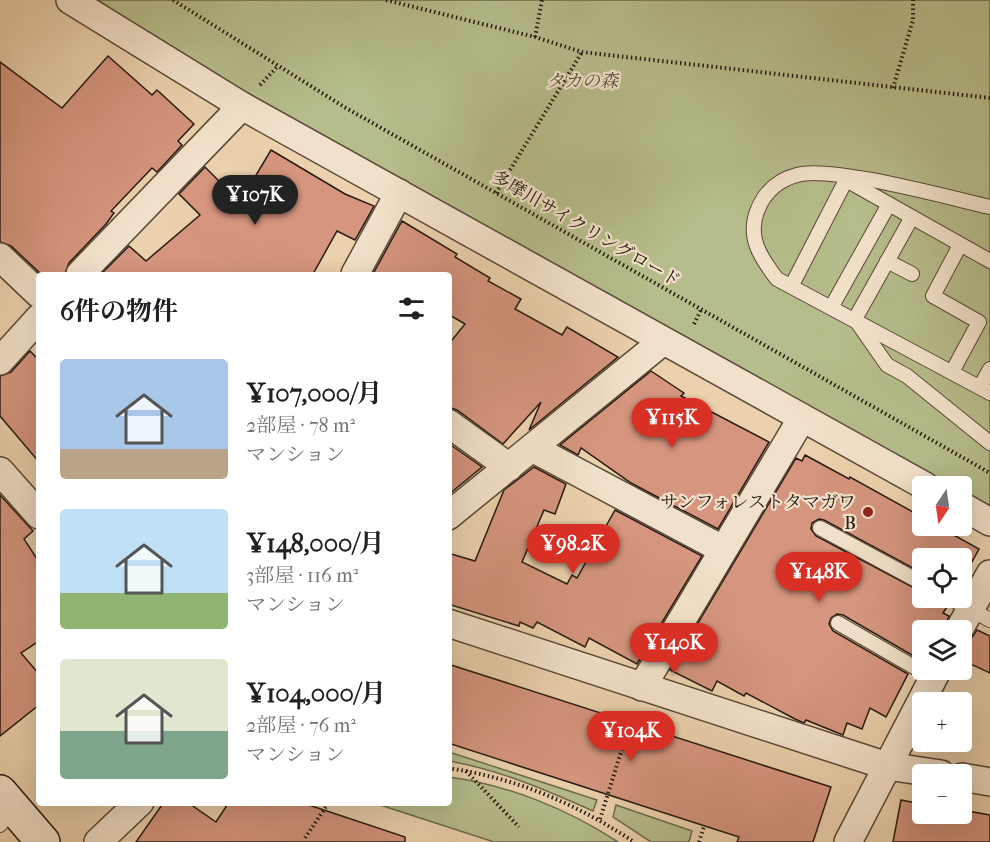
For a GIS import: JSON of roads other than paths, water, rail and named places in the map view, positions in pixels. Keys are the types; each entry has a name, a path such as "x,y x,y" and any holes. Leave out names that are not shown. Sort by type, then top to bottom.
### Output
{"street":[{"path":"70,0 242,106 662,342 912,479"},
{"path":"82,272 242,106"},
{"path":"356,272 399,194"},
{"path":"0,257 36,291"},
{"path":"0,361 36,321"},
{"path":"452,513 662,342"},
{"path":"642,687 802,418"},
{"path":"452,426 509,467"},
{"path":"532,448 722,549"},
{"path":"0,471 36,512"},
{"path":"972,512 990,522"},
{"path":"967,614 990,574"},
{"path":"452,624 886,766 912,770"},
{"path":"848,842 931,680"},
{"path":"972,779 990,782"},
{"path":"98,842 136,806"},
{"path":"4,808 43,842"}],"lane":[{"path":"990,207 842,177 798,174 774,185 760,203 753,220 753,237 760,258 777,279 832,306 985,390 990,369"},
{"path":"842,177 990,261"},
{"path":"792,285 842,177"},
{"path":"832,306 889,204"},
{"path":"855,319 912,217"},
{"path":"952,372 979,322 933,296 960,244"},
{"path":"887,261 912,274"},
{"path":"855,319 887,365 907,376 990,443"},
{"path":"820,528 912,578"},
{"path":"838,623 912,661"}],"place":[{"name":"サンフォレストタマガワ B","path":"868,512"}],"park label":[{"name":"タカの森","path":"582,81"}]}
